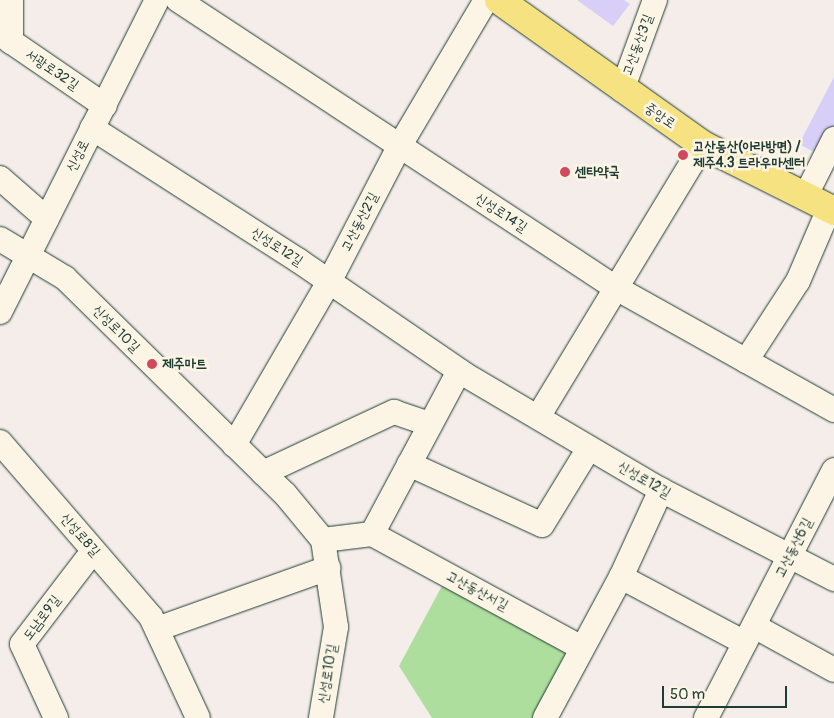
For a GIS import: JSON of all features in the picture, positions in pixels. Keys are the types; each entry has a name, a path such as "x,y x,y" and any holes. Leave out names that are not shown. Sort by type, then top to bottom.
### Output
{"main road":[{"name":"중앙로","path":"499,0 622,90 703,145 832,210"}],"street":[{"path":"6,38 11,0"},
{"name":"신성로","path":"0,312 157,0"},
{"name":"신성로14길","path":"178,0 616,288 834,410"},
{"name":"고산동산2길","path":"234,445 329,282 399,147 486,0"},
{"name":"고산동산3길","path":"622,90 655,0"},
{"name":"서광로32길","path":"6,38 105,106"},
{"name":"신성로12길","path":"92,128 329,282 459,370 660,490 834,579"},
{"path":"805,196 834,139"},
{"path":"538,417 703,145"},
{"path":"0,178 46,219"},
{"path":"746,361 798,281 832,210"},
{"name":"신성로10길","path":"0,239 66,278 263,473 323,540 336,627 321,718"},
{"path":"323,540 372,534 428,424 459,370"},
{"path":"263,473 394,412 428,424"},
{"name":"신성로8길","path":"0,442 151,617 198,718"},
{"path":"409,464 542,525 589,448"},
{"name":"고산동산6길","path":"706,718 834,470"},
{"path":"545,718 621,577 660,490"},
{"name":"고산동산서길","path":"372,534 582,648"},
{"name":"도남로9길","path":"56,718 22,644 93,551"},
{"path":"157,629 328,568"},
{"path":"621,577 834,670"}],"green space":[{"path":"443,584 563,648 567,662 537,718 432,718 399,666"}],"building":[{"path":"577,0 624,0 630,4 613,26"},
{"path":"834,77 834,128 820,155 799,144"}],"place":[{"name":"고산동산(아라방면) / 제주4.3 트라우마센터","path":"683,155"},
{"name":"센타약국","path":"565,172"},
{"name":"제주마트","path":"152,364"}]}
